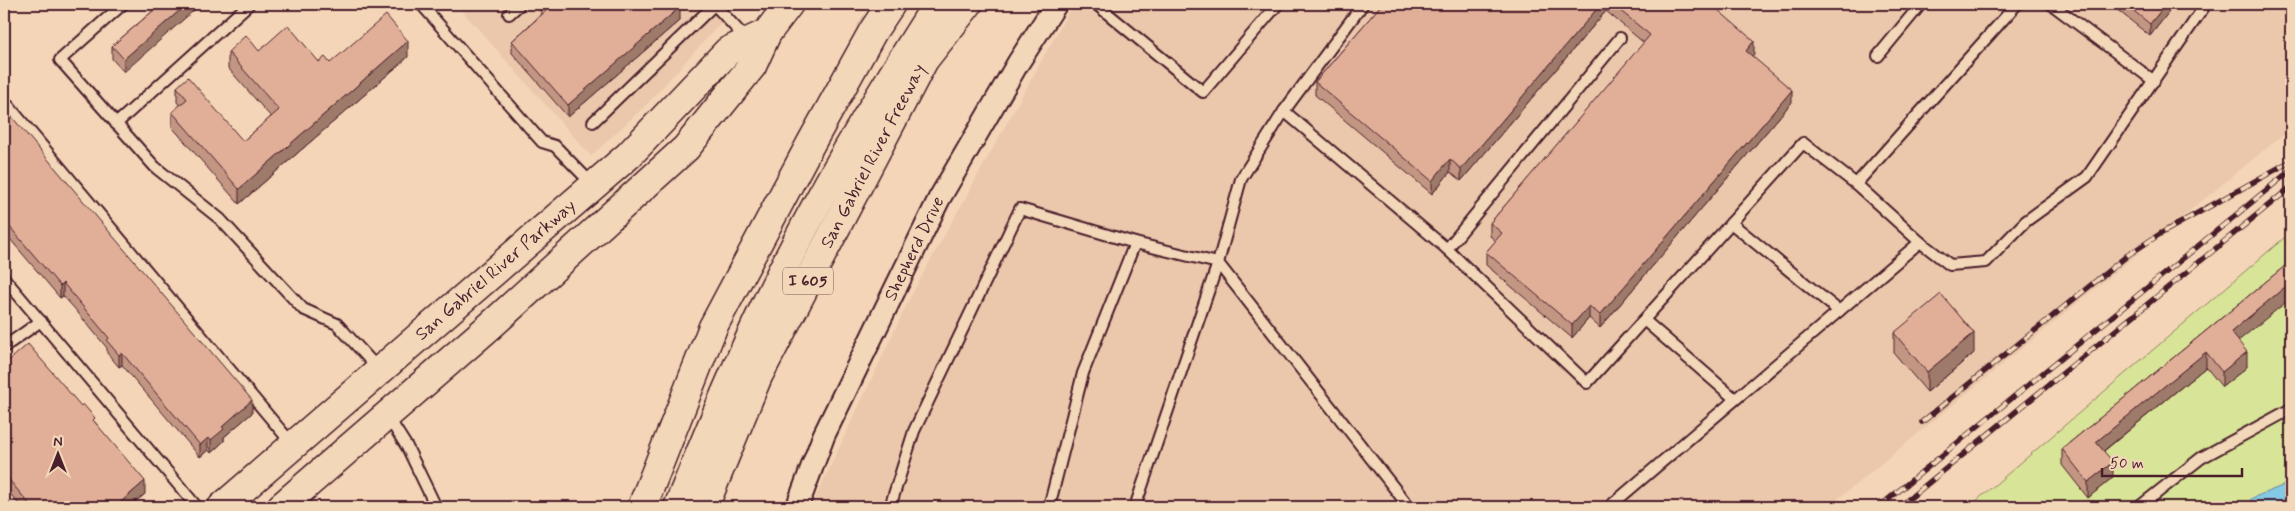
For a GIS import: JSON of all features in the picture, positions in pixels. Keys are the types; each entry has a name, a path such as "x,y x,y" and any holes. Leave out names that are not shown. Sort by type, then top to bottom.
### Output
{"main road":[{"name":"San Gabriel River Parkway","path":"222,507 629,155 728,51 758,38 789,4"},
{"path":"642,507 713,327 811,143 873,31 891,4"},
{"path":"666,507 725,366 802,208 879,72 923,4"},
{"path":"678,507 716,413 785,265 854,138 937,4"},
{"name":"San Gabriel River Freeway","path":"704,507 758,376 924,60 968,4"},
{"path":"924,60 976,4"},
{"name":"San Gabriel River Parkway","path":"291,502 489,327 686,148 752,66 758,38"}],"street":[{"name":"Shepherd Drive","path":"797,507 824,434 939,199 1018,63 1056,4"}],"lane":[{"path":"123,4 60,60 155,167 220,219 303,309 337,324 380,372"},
{"path":"116,124 249,4"},
{"path":"421,4 542,142 555,146 594,186"},
{"path":"509,14 520,4"},
{"path":"593,122 715,4 758,38"},
{"path":"1096,4 1202,92 1278,4"},
{"path":"1135,507 1218,263 1242,179 1284,111 1363,4"},
{"path":"1878,56 1921,4"},
{"path":"1856,184 2016,4"},
{"path":"2051,4 2154,81"},
{"path":"1284,111 1447,249 1587,383 1803,143 1856,184 1920,242 1950,265 1986,262 2026,221 2087,177 2206,4"},
{"path":"1447,249 1620,38"},
{"path":"4,106 7,104 294,446"},
{"path":"890,507 914,431 1020,208 1135,243 1218,263 1409,507"},
{"path":"1731,224 1839,311"},
{"path":"1609,507 1920,242"},
{"path":"1049,507 1083,373 1135,243"},
{"path":"4,278 197,507"},
{"path":"1644,320 1735,399"},
{"path":"4,347 41,321"},
{"path":"2139,507 2201,458 2291,409"},
{"path":"387,416 407,447 436,507"}],"shaded area":[{"path":"456,4 738,4 646,105 591,156"},
{"path":"1073,4 2291,4 2291,128 1828,507 811,507 911,296"}],"green space":[{"path":"2291,232 2291,507 1969,507"}],"water":[{"path":"2291,484 2291,507 2246,507 2252,498"}],"building":[{"path":"161,4 187,4 124,59 112,46"},
{"path":"544,4 677,4 680,7 568,105 512,41 548,9"},
{"path":"1382,4 1601,4 1461,169 1450,159 1432,181 1315,82"},
{"path":"1612,4 1711,4 1754,41 1746,51 1792,90 1600,315 1589,306 1572,325 1486,252 1502,233 1490,223 1650,35"},
{"path":"2125,4 2166,4 2150,24"},
{"path":"386,15 408,41 239,189 172,112 187,99 177,87 188,77 243,141 279,110 228,52 246,35 259,51 288,25 319,62 325,57 330,63"},
{"path":"4,109 252,400 222,427 224,429 211,440 208,438 200,445 122,353 119,355 107,341 109,338 63,283 60,286 4,220"},
{"path":"2291,261 2291,282 2231,332 2247,352 2222,372 2206,352 2096,442 2113,462 2088,482 2062,449"},
{"path":"1941,294 1974,333 1927,372 1894,333"},
{"path":"28,344 81,406 83,404 95,418 93,420 145,481 115,507 32,507 4,474 4,365"}],"railway":[{"path":"1922,422 2128,255 2160,234 2291,161"},
{"path":"1879,507 2291,170"},
{"path":"1899,507 2291,187"}]}
